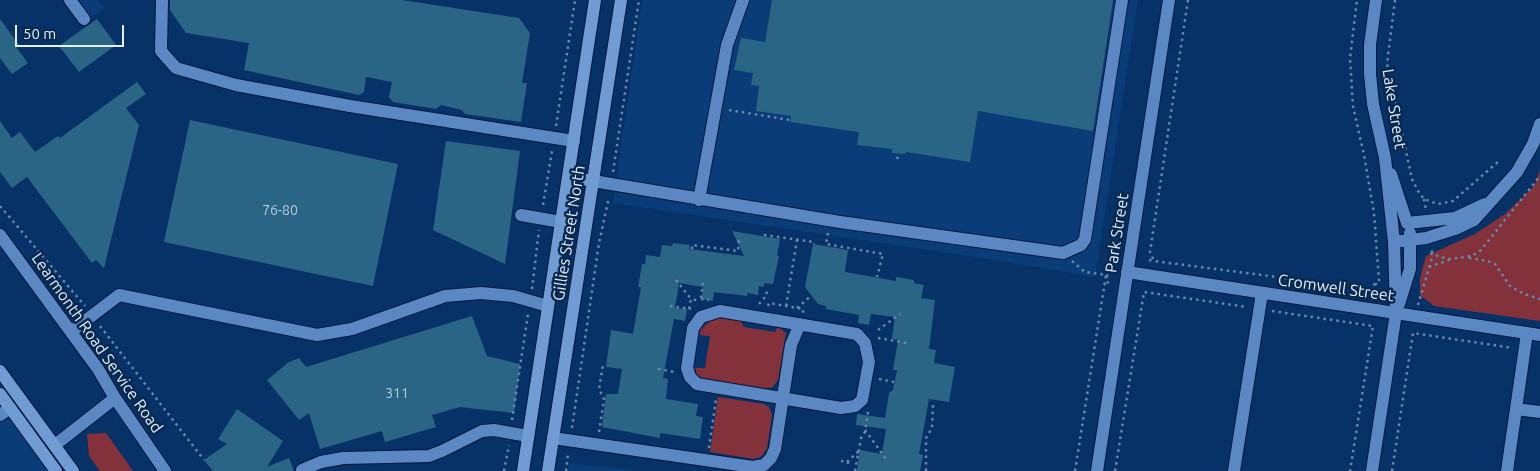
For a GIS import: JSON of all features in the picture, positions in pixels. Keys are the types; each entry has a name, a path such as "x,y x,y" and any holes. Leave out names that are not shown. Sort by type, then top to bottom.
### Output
{"main road":[{"name":"Gillies Street North","path":"523,471 596,0"},
{"name":"Gillies Street North","path":"548,471 621,0"},
{"path":"568,177 593,181"},
{"path":"0,371 73,471"},
{"path":"0,394 5,412 56,471"},
{"path":"5,412 21,400"},
{"path":"43,454 55,446"}],"street":[{"path":"70,0 84,20"},
{"path":"162,0 161,51 176,68 236,85 350,106 574,141"},
{"path":"699,200 728,40 743,0"},
{"path":"593,181 699,200 1062,252 1083,244 1085,239 1122,0"},
{"name":"Park Street","path":"1097,471 1169,0"},
{"name":"Lake Street","path":"1376,0 1370,44 1370,74 1373,104 1385,158 1394,242 1396,313"},
{"path":"1394,242 1411,240 1468,224 1495,197 1525,159 1540,124"},
{"name":"Lake Street","path":"1372,471 1396,313 1410,269 1411,240 1408,223 1385,158"},
{"path":"1392,224 1455,218 1476,209 1495,197"},
{"path":"520,215 561,222"},
{"name":"Learmonth Road Service Road","path":"0,235 72,331 165,471"},
{"name":"Cromwell Street","path":"1127,272 1534,334"},
{"path":"72,331 119,295 317,335 352,329 446,296 481,293 530,299 548,306"},
{"path":"1234,471 1262,293"},
{"path":"716,311 846,330 860,336 865,344 869,362 864,393 857,404 846,409 783,399 705,387 696,383 687,368 692,330 698,319 716,311"},
{"path":"553,438 573,437 760,466 768,462 773,454 791,347 800,324"},
{"path":"1507,471 1524,350 1534,334"},
{"name":"Learmonth Road Service Road","path":"55,446 115,398"},
{"path":"1516,409 1540,412"},
{"path":"302,470 321,462 343,458 429,456 442,452 482,431 528,436"}],"path":[{"path":"504,471 575,0"},
{"path":"566,471 573,437 571,431 599,243 612,183 639,0"},
{"path":"1154,261 1150,252 1188,0"},
{"path":"1149,260 1370,288 1379,280 1374,213 1353,106 1350,58 1358,0"},
{"path":"1395,0 1387,64 1412,179 1418,191 1424,199 1438,204 1453,201 1500,160"},
{"path":"715,108 790,120"},
{"path":"897,159 899,154"},
{"path":"1429,267 1450,259 1472,256 1481,250 1540,176"},
{"path":"764,234 814,242 814,244"},
{"path":"827,234 826,244 883,254 877,277"},
{"path":"692,248 692,245 738,251 739,236"},
{"path":"786,306 797,240"},
{"path":"1431,251 1439,257 1450,259"},
{"path":"1062,252 1083,270 1106,275 1075,471"},
{"path":"1458,258 1488,261 1495,264 1506,282 1517,291 1540,299"},
{"path":"676,280 691,299 700,301"},
{"path":"700,306 703,282"},
{"path":"756,307 766,297 768,292 766,288"},
{"path":"1115,471 1144,292"},
{"path":"797,308 811,296"},
{"path":"689,309 691,299"},
{"path":"670,306 696,310"},
{"path":"877,338 878,330 900,314"},
{"path":"1350,471 1373,326"},
{"path":"870,328 878,330"},
{"path":"1392,471 1413,333 1524,350"},
{"path":"591,434 599,436 604,399 599,389 603,365"},
{"path":"658,369 679,373 678,367"},
{"path":"878,379 894,382"},
{"path":"708,451 716,398 711,397"},
{"path":"926,471 926,438 932,428 933,406"},
{"path":"178,428 204,460"},
{"path":"865,430 886,459"},
{"path":"841,461 848,464 859,451"}],"shaded area":[{"path":"66,0 98,0 104,8 85,22"},
{"path":"642,0 1138,0 1095,277 976,257 613,203"},
{"path":"1540,170 1540,321 1434,306 1420,295 1420,278 1426,256 1475,234 1505,214 1534,186"},
{"path":"719,318 741,321 744,327 775,332 778,327 786,333 778,380 773,387 764,389 702,378 697,375 695,368 705,368 710,336 699,335 701,329 711,320"},
{"path":"718,397 764,404 769,407 772,415 767,449 761,457 754,459 710,452"},
{"path":"0,398 56,471 0,471"},
{"path":"106,433 133,471 100,471 89,456 87,434"},
{"path":"569,463 642,471 568,471"}],"building":[{"path":"170,0 402,0 519,18 530,33 522,83 527,83 521,122 465,114 462,110 441,105 436,109 393,102 389,97 392,82 366,77 364,92 359,95 244,70 249,43 186,33 170,10"},
{"path":"772,0 1113,0 1093,131 978,111 970,162 906,152 905,154 892,153 892,149 857,145 859,132 790,122 791,116 756,111 759,86 751,85 753,73 734,70 741,38 765,42"},
{"path":"0,19 19,45 16,47 28,63 12,74 0,58"},
{"path":"97,19 116,45 79,72 59,46"},
{"path":"137,82 146,94 126,108 139,125 104,268 96,260 92,263 27,177 12,188 0,172 0,121 12,138 20,132 35,152 58,136 60,138"},
{"path":"190,120 398,164 373,286 164,242"},
{"path":"446,141 520,151 505,264 433,230"},
{"path":"732,231 780,239 777,256 779,256 773,284 764,283 764,287 759,286 758,295 748,293 747,296 714,292 713,301 702,299 703,287 679,283 675,308 687,309 685,321 674,319 663,378 668,379 666,399 698,404 696,416 703,417 700,439 660,433 660,438 602,427 606,394 618,394 622,369 606,367 611,330 633,334 641,287 638,287 642,264 645,264 646,255 660,257 662,245 672,246 673,243 690,245 689,249 744,256"},
{"path":"813,244 848,250 845,272 896,281 896,277 914,280 914,283 924,285 921,298 935,300 929,349 936,350 934,363 955,367 949,402 929,399 919,454 923,455 920,471 857,471 860,450 882,454 886,429 856,425 857,414 885,418 889,393 893,390 897,370 893,370 898,340 892,339 895,317 871,314 869,325 858,323 859,315 826,309 826,306 818,304 805,287"},
{"path":"472,316 487,356 520,364 514,413 460,407 432,415 436,427 385,442 382,431 320,449 309,413 299,420 267,380 289,362 299,358 306,367"},
{"path":"237,409 283,441 267,467 289,458 294,471 213,471 204,460 227,444 218,439"}]}
